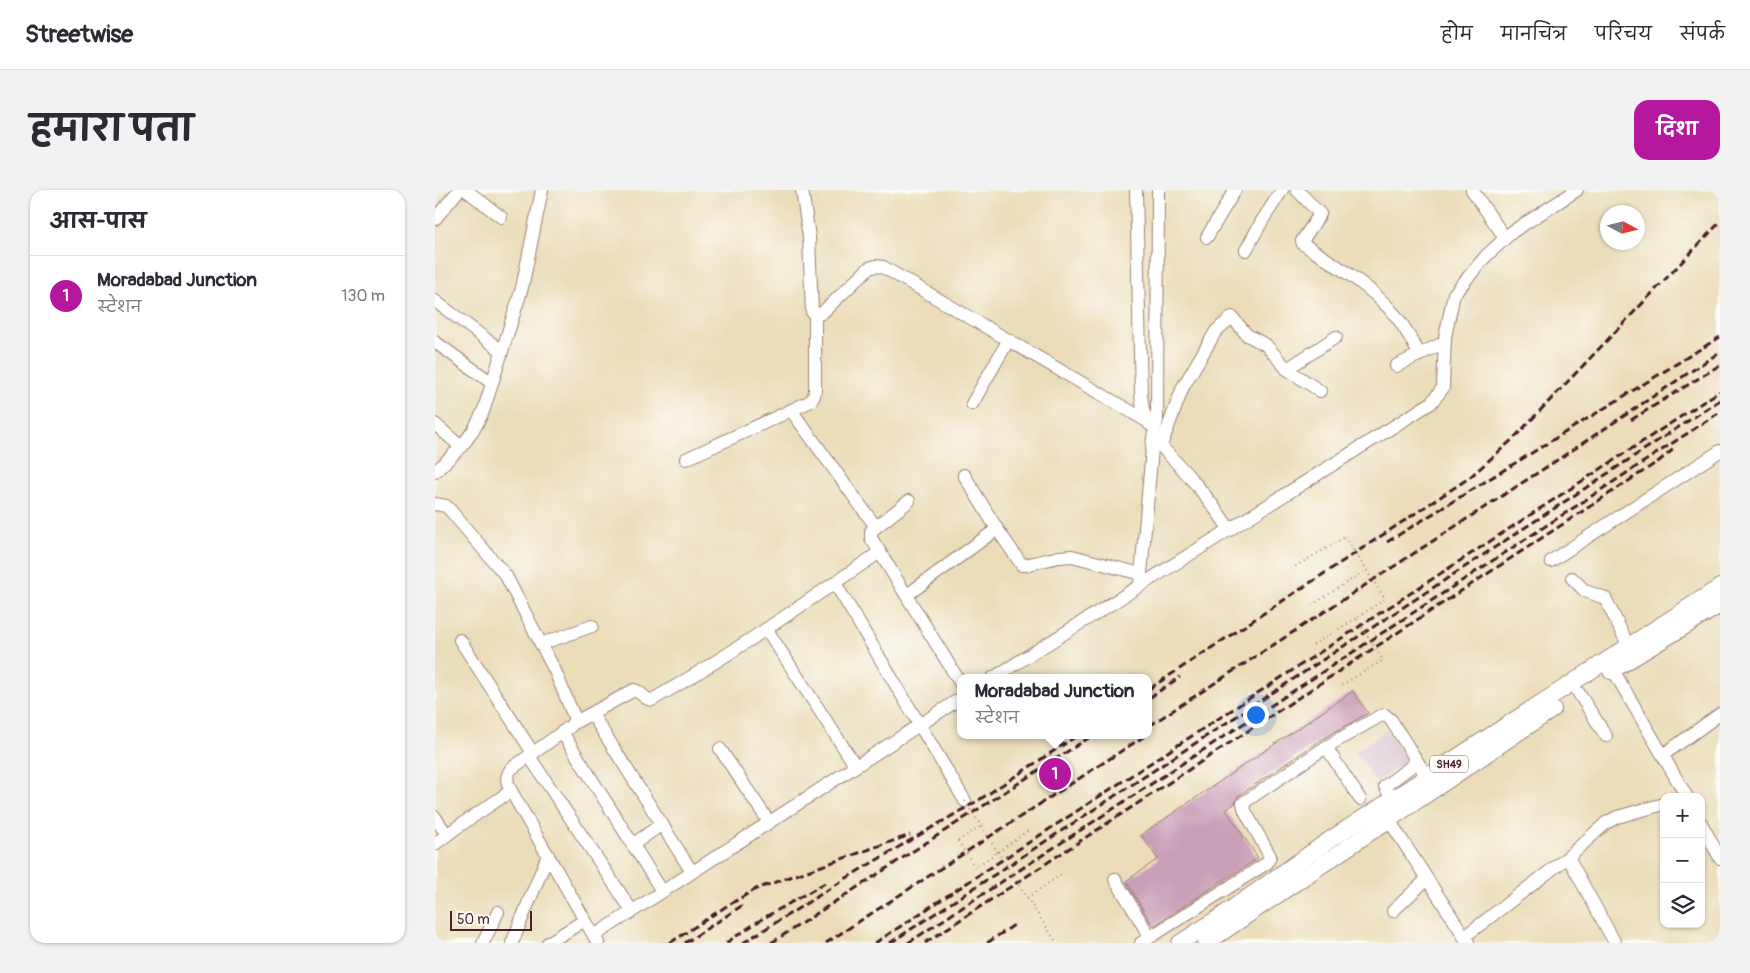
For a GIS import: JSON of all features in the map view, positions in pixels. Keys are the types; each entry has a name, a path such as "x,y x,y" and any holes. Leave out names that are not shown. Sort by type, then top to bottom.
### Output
{"main road":[{"name":"SH49","path":"1180,943 1217,919 1389,820 1578,692 1611,665 1629,647 1720,588"},
{"name":"SH49","path":"1215,940 1289,878 1331,839 1427,777 1611,665 1720,605"}],"street":[{"path":"435,219 459,190"},
{"path":"466,190 501,217"},
{"path":"435,472 461,447 473,431 483,412 525,278 542,190"},
{"path":"687,459 811,401 814,396 815,315 812,312 809,237 802,190"},
{"path":"1136,190 1141,388 1143,410 1154,434"},
{"path":"1141,580 1154,434 1157,420 1158,190"},
{"path":"1207,237 1235,190"},
{"path":"1246,250 1262,220 1283,190"},
{"path":"1297,190 1320,214 1302,241 1303,244 1359,281 1381,299 1397,317 1420,354"},
{"path":"1472,190 1505,238"},
{"path":"999,674 1141,580 1230,530 1431,403 1443,388 1445,342 1454,294 1486,256 1512,232 1577,190"},
{"path":"815,315 822,313 869,268 876,266 891,272 1008,341 1154,434 1196,482 1230,530"},
{"path":"435,301 502,351"},
{"path":"1154,434 1216,331 1231,317 1250,337 1265,345 1287,369 1320,392"},
{"path":"1287,369 1335,337"},
{"path":"972,404 1008,341"},
{"path":"435,342 492,383"},
{"path":"1396,366 1445,342"},
{"path":"791,410 876,527"},
{"path":"435,424 461,447"},
{"path":"1551,561 1720,451"},
{"path":"964,475 1021,564 1025,565 1072,556 1141,580"},
{"path":"909,500 871,531 870,534 957,677"},
{"path":"435,504 446,506 450,510 506,576 555,671 575,719 574,723"},
{"path":"907,595 997,529"},
{"path":"880,552 767,630 696,675 651,700 647,699 639,691 634,690 574,723 511,768 507,774 511,791 596,939 631,911 957,701"},
{"path":"1572,578 1585,591 1605,598 1629,647"},
{"path":"835,583 965,800"},
{"path":"541,644 592,626"},
{"path":"767,630 855,765"},
{"path":"460,640 631,911"},
{"path":"1611,665 1685,793"},
{"path":"1578,692 1606,736"},
{"path":"592,714 692,872"},
{"path":"1663,755 1720,714"},
{"path":"1115,879 1146,940 1267,863 1270,856 1245,811 1243,803 1326,747 1380,716 1385,715 1391,720 1427,777"},
{"path":"562,732 662,891"},
{"path":"1326,747 1360,799"},
{"path":"719,749 769,822"},
{"path":"1392,800 1385,786 1417,762"},
{"path":"435,844 511,791"},
{"path":"1389,820 1466,940 1568,857 1606,823 1617,817 1660,805"},
{"path":"435,817 447,835"},
{"path":"633,845 661,824"},
{"path":"1705,830 1720,858"},
{"path":"512,943 548,855"},
{"path":"1568,857 1615,943"},
{"path":"1393,911 1427,879"},
{"path":"483,943 498,912"},
{"path":"548,943 585,920"}],"path":[{"path":"1291,569 1345,537 1385,599 1313,645"},
{"path":"1312,605 1366,570"},
{"path":"1343,685 1383,660 1356,618"},
{"path":"965,800 1055,940"},
{"path":"984,824 958,841 975,867 1029,830"},
{"path":"1027,898 1063,873"}],"shaded area":[{"path":"1386,730 1407,761 1376,783 1355,752"}],"building":[{"path":"1353,691 1368,713 1321,740 1238,796 1235,803 1226,810 1258,858 1153,926 1126,881 1158,859 1141,835"}],"railway":[{"path":"1152,687 1469,478 1513,439 1720,222"},
{"path":"1387,542 1720,337"},
{"path":"1152,724 1720,352"},
{"path":"1631,420 1720,365"},
{"path":"875,943 1720,391"},
{"path":"890,943 1720,400"},
{"path":"908,943 1720,412"},
{"path":"925,943 1659,461 1675,448"},
{"path":"1152,696 1180,677"},
{"path":"743,943 858,871 979,800 1072,739"},
{"path":"771,943 1087,739"},
{"path":"826,943 1140,739"},
{"path":"670,943 756,889 910,835"},
{"path":"726,943 762,919 825,883"},
{"path":"685,943 743,905"},
{"path":"987,943 1017,923"}],"place":[{"name":"Moradabad Junction","path":"1055,774"}]}
